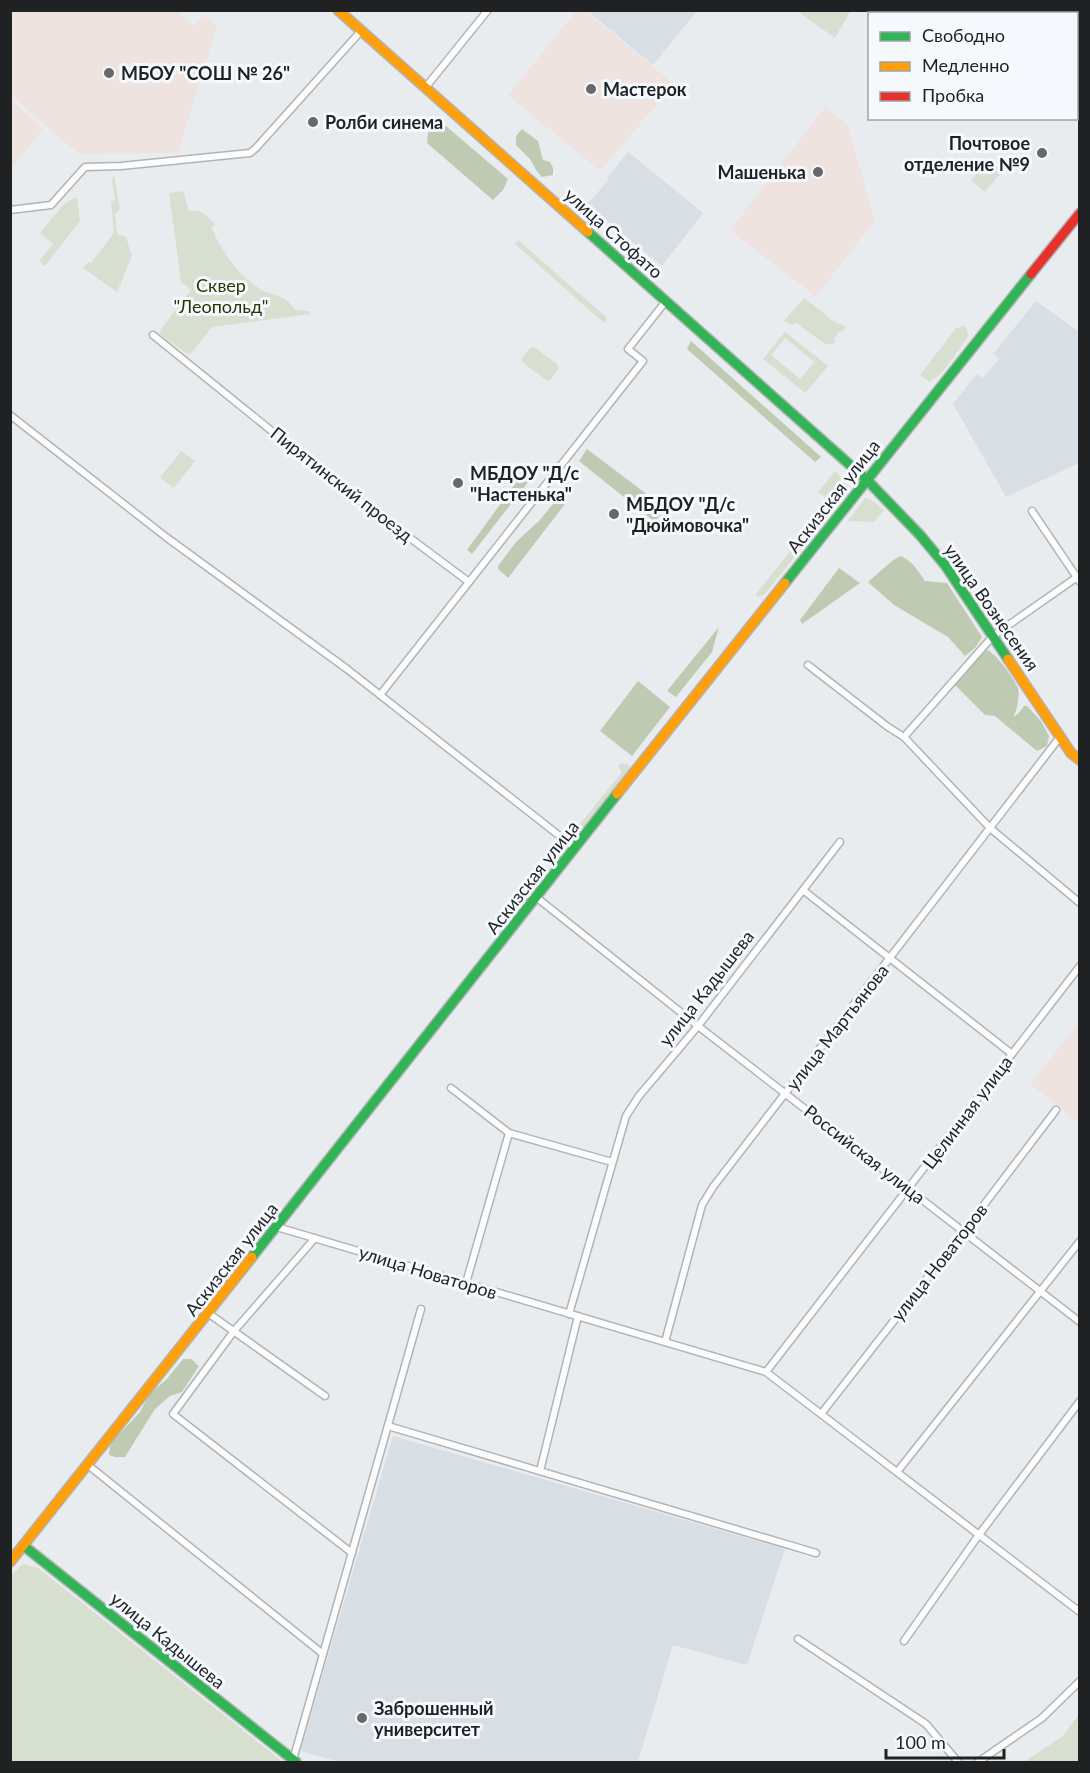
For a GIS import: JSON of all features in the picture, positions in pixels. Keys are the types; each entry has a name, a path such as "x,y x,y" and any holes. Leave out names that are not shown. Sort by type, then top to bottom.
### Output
{"main road":[{"name":"улица Стофато","path":"338,10 867,480"},
{"name":"Аскизская улица","path":"10,1562 1080,213"},
{"name":"улица Вознесения","path":"867,480 920,535 945,566 1071,753 1080,760"},
{"name":"улица Кадышева","path":"24,1546 294,1761"}],"street":[{"path":"425,88 488,10"},
{"path":"10,210 51,205 85,167 121,166 250,153 361,31"},
{"path":"380,695 643,361 627,349 666,301"},
{"name":"Пирятинский проезд","path":"153,335 331,479 469,582"},
{"path":"10,415 166,537 380,695 576,848"},
{"path":"904,737 993,636 1078,578 1032,512"},
{"path":"808,665 904,737 990,828 1080,903"},
{"name":"улица Мартьянова","path":"665,1342 702,1205 713,1187 1060,737"},
{"name":"улица Кадышева","path":"569,1314 626,1116 639,1096 698,1026 840,842"},
{"path":"803,890 1012,1054"},
{"name":"Российская улица","path":"537,897 698,1026 1080,1322"},
{"name":"Целинная улица","path":"766,1372 1080,966"},
{"path":"451,1088 509,1133 612,1162"},
{"name":"улица Новаторов","path":"821,1414 1056,1110"},
{"path":"466,1283 509,1133"},
{"name":"улица Новаторов","path":"277,1227 766,1372 1080,1612"},
{"path":"315,1238 234,1331 173,1414 352,1552"},
{"path":"897,1472 1080,1241"},
{"name":"улица Кадышева","path":"294,1761 421,1309"},
{"path":"208,1313 324,1396"},
{"path":"540,1471 578,1316"},
{"path":"904,1641 978,1536 1080,1401"},
{"path":"388,1426 816,1552"},
{"path":"88,1465 323,1654"},
{"path":"798,1639 926,1724 958,1762"},
{"path":"978,1762 1042,1718 1080,1681"}],"shaded area":[{"path":"11,11 181,11 182,16 194,26 204,15 217,26 178,153 79,154 11,95"},
{"name":"Мастерок","path":"576,11 586,11 674,84 600,171 508,95"},
{"path":"588,11 697,11 653,65"},
{"path":"11,100 43,129 11,169"},
{"name":"Машенька","path":"825,107 847,124 875,220 816,297 730,230"},
{"path":"628,152 703,213 662,266 587,204 609,180 607,178"},
{"path":"1036,301 1079,332 1079,463 1006,497 953,404 977,374 983,378 999,359 993,354"},
{"path":"1079,1023 1079,1123 1030,1084"},
{"path":"393,1436 785,1549 747,1665 673,1645 638,1762 340,1762 300,1751"}],"green space":[{"path":"797,10 851,10 835,38 797,11"},
{"path":"1079,11 1079,86 1078,12 977,12"},
{"path":"440,121 508,179 503,190 493,200 427,143 428,133"},
{"path":"522,129 538,141 543,160 550,162 553,175 542,177 530,159 516,145 516,136"},
{"path":"989,159 1003,170 985,192 971,180"},
{"path":"114,175 120,209 115,214 117,234 126,237 132,256 117,292 83,268 88,262 91,263 114,233 111,201 115,200 112,179"},
{"name":"Сквер \"Леопольд\"","path":"183,191 189,211 200,212 214,223 215,225 211,227 221,246 232,264 246,279 264,291 285,299 295,310 309,311 310,314 212,327 190,354 162,336 161,329 191,290 181,282 169,193"},
{"path":"77,197 80,221 45,266 39,261 53,244 40,233 64,204"},
{"path":"518,240 607,318 604,323 515,244"},
{"path":"804,298 829,319 846,327 842,332 840,331 833,344 825,344 796,323 792,325 784,321"},
{"path":"965,326 969,335 940,374 929,382 920,375 956,328"},
{"path":"785,332 828,366 805,393 763,359","holes":["785,338 814,362 800,379 771,355"]},
{"path":"691,341 821,457 815,462 687,349"},
{"path":"534,347 559,368 550,380 546,380 522,362 521,359 530,348"},
{"path":"587,449 665,508 655,522 579,461"},
{"path":"181,451 195,461 174,488 160,478"},
{"path":"835,471 847,485 841,497 834,503 818,492"},
{"path":"520,477 528,482 472,554 467,550"},
{"path":"561,494 567,499 565,504 508,578 498,569 498,566 516,542 540,520"},
{"path":"865,498 870,499 884,510 874,522 848,521"},
{"path":"825,510 826,518 764,595 757,597 756,594 821,511"},
{"path":"900,556 911,563 925,581 947,583 982,637 975,648 965,656 948,637 894,605 868,582"},
{"path":"839,568 860,583 802,624 800,620"},
{"path":"719,627 712,652 676,697 667,691"},
{"path":"987,650 1000,661 1018,688 1018,703 1013,717 1024,706 1027,706 1041,721 1049,736 1047,746 1037,751 995,716 985,715 953,683"},
{"path":"638,681 670,707 632,756 600,731"},
{"path":"621,763 627,764 631,771 583,833 574,837 568,831 569,828 576,829 622,772 618,766"},
{"path":"183,1359 191,1359 199,1366 182,1392 170,1396 155,1409 125,1457 109,1455 110,1446 140,1412 150,1393 166,1380"},
{"path":"23,1564 38,1568 283,1762 11,1762 11,1575"},
{"path":"1079,1714 1079,1762 1024,1762 1063,1736"}],"traffic: fast":[{"path":"588,232 867,480 920,535 945,565 1008,659"},
{"path":"785,583 1031,274"},
{"path":"252,1257 617,794"},
{"path":"24,1546 296,1762"}],"traffic: slow":[{"path":"338,10 588,232"},
{"path":"617,794 785,583"},
{"path":"1008,659 1071,753 1080,760"},
{"path":"10,1562 252,1257"}],"traffic: jam":[{"path":"1031,274 1080,213"}],"place":[{"name":"МБОУ \"СОШ № 26\"","path":"109,73"},
{"name":"Мастерок","path":"591,89"},
{"name":"Ролби синема","path":"313,122"},
{"name":"Почтовое отделение №9","path":"1042,153"},
{"name":"Машенька","path":"818,172"},
{"name":"МБДОУ \"Д/с \"Настенька\"","path":"458,483"},
{"name":"МБДОУ \"Д/с \"Дюймовочка\"","path":"614,514"},
{"name":"Заброшенный университет","path":"362,1718"}]}
